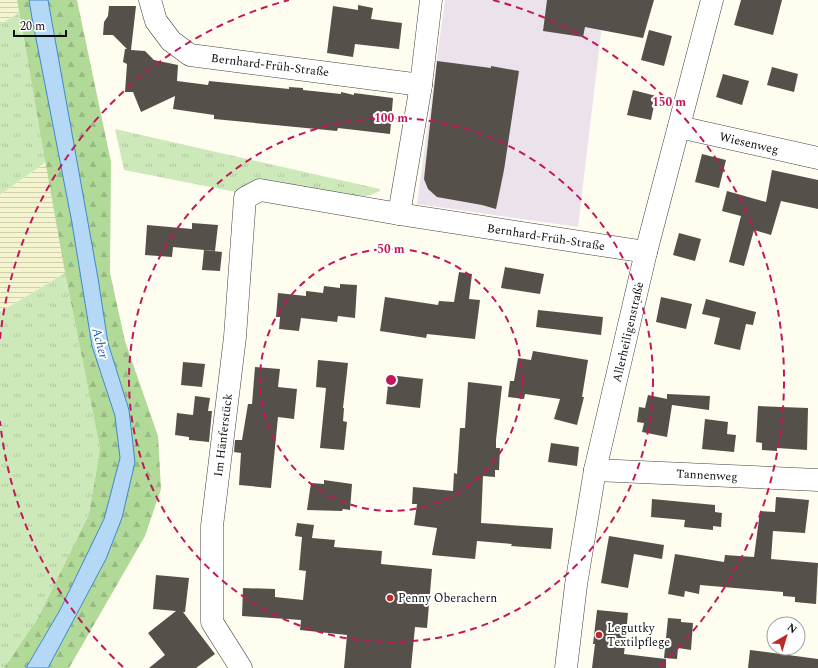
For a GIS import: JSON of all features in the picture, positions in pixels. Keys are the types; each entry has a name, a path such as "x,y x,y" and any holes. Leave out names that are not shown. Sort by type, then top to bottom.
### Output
{"street":[{"name":"Bernhard-Früh-Straße","path":"150,0 156,21 171,41 190,55 421,84"},
{"path":"400,214 421,84 431,0"},
{"name":"Allerheiligenstraße","path":"566,668 576,585 595,470 646,252 680,127 712,0"},
{"name":"Wiesenweg","path":"680,127 818,158"},
{"name":"Bernhard-Früh-Straße","path":"244,198 260,190 400,214 646,252"},
{"name":"Im Hänferstück","path":"238,667 212,622 212,526 236,337 244,198"},
{"name":"Tannenweg","path":"595,470 818,480"}],"shaded area":[{"path":"445,0 605,0 578,227 417,204"}],"green space":[{"path":"0,0 17,0 19,13 0,24"},
{"path":"17,0 29,0 72,223 92,346 115,416 120,458 104,519 60,610 26,668 4,668 38,618 89,514 100,448 65,273"},
{"path":"48,0 77,0 111,162 110,273 125,341 158,436 161,489 145,536 69,668 48,668 106,559 129,410 108,343 98,278"},
{"path":"19,13 46,162 0,195 0,24"},
{"path":"115,129 380,189 380,191 368,196 342,195 336,198 252,182 236,192 124,170"},
{"path":"46,162 65,273 0,312 0,195"},
{"path":"65,273 100,448 89,514 38,618 4,668 0,668 0,312"}],"water":[{"name":"Acher","path":"29,0 48,0 98,278 108,343 129,410 135,462 122,518 106,559 48,668 26,668 60,610 104,519 120,458 115,416 92,346 72,223"}],"building":[{"path":"547,0 654,0 643,38 585,27 583,37 543,31"},
{"path":"741,0 782,0 773,35 734,25"},
{"path":"358,5 373,8 371,19 402,23 399,49 355,44 353,57 327,53 333,6 358,10"},
{"path":"109,6 136,6 131,50 145,51 154,60 178,65 177,81 208,85 209,81 289,89 289,87 303,88 303,90 341,94 341,92 354,95 354,93 393,98 390,134 338,128 337,131 214,119 214,115 173,109 175,96 141,112 133,92 125,92 127,64 123,62 125,49 127,49 113,35 103,35 104,22 108,16"},
{"path":"649,30 672,36 664,66 641,60"},
{"path":"437,61 491,68 491,66 519,71 504,170 496,209 437,197 428,189 424,179"},
{"path":"772,67 798,74 794,92 767,85"},
{"path":"723,74 749,81 742,105 716,97"},
{"path":"633,90 656,96 651,120 627,115"},
{"path":"702,154 726,160 719,188 695,182"},
{"path":"772,170 818,180 818,209 781,201 771,235 754,230 744,266 729,262 741,216 722,211 727,191 766,202"},
{"path":"192,223 218,225 215,251 173,247 172,257 145,255 147,225 192,229"},
{"path":"679,233 701,239 695,261 673,255"},
{"path":"204,250 222,252 220,271 202,270"},
{"path":"505,267 544,274 540,294 501,288"},
{"path":"459,272 472,274 469,299 480,300 475,339 427,334 426,338 380,331 385,297 438,305 439,301 454,302"},
{"path":"340,284 357,285 355,318 338,316 337,322 301,318 299,331 279,329 280,317 276,317 278,293 306,296 306,291 323,293 324,286 340,288"},
{"path":"661,297 692,304 686,329 656,322"},
{"path":"706,299 756,312 753,325 746,324 740,350 714,344 720,318 702,314"},
{"path":"538,310 603,317 601,335 536,327"},
{"path":"533,351 588,360 582,397 584,397 577,425 554,419 560,399 525,394 524,399 508,397 510,381 514,381 518,358 531,360"},
{"path":"318,360 348,363 343,408 343,421 347,422 344,450 320,448 326,388 316,387"},
{"path":"183,362 205,364 202,387 181,385"},
{"path":"255,367 280,369 278,387 297,389 294,419 278,417 271,488 239,485 241,453 234,452 235,440 242,440 248,404 252,404"},
{"path":"389,375 423,379 420,408 386,404"},
{"path":"468,382 502,386 496,440 496,448 500,448 499,470 495,470 495,477 483,476 481,523 553,528 551,549 511,546 512,544 477,541 475,559 432,555 437,528 414,525 417,504 412,504 413,487 453,491 454,473 457,474 460,428 465,428"},
{"path":"667,394 710,396 709,410 672,405 667,437 642,432 644,423 637,422 639,407 645,408 648,395 667,399"},
{"path":"195,396 210,398 208,411 212,411 209,442 189,440 189,437 175,435 177,413 193,415"},
{"path":"758,406 808,408 807,450 777,448 777,451 762,450 762,443 756,442"},
{"path":"705,419 728,422 727,434 736,435 734,452 702,449"},
{"path":"551,443 579,447 577,466 548,462"},
{"path":"324,480 352,484 350,510 307,510 311,483 324,484"},
{"path":"776,497 809,500 805,533 773,531 771,559 818,563 816,604 795,602 795,597 783,596 783,592 700,585 699,594 685,591 684,597 668,594 675,554 724,562 725,555 754,557 760,511 775,512"},
{"path":"652,499 715,505 715,512 722,513 721,527 713,526 713,530 684,527 685,520 651,517"},
{"path":"297,523 314,525 312,538 335,540 334,547 382,551 381,564 432,569 427,628 415,627 411,668 344,668 347,635 300,630 301,620 242,616 243,588 275,589 275,597 303,600 306,571 299,570 302,537 295,536"},
{"path":"609,536 664,545 662,559 634,554 628,588 601,583"},
{"path":"156,575 189,578 185,612 183,612 215,654 196,668 149,668 165,655 148,633 176,611 153,609"},
{"path":"597,610 628,613 624,654 666,659 666,668 592,668"},
{"path":"668,618 681,619 681,622 693,623 691,650 678,648 677,659 664,658"},
{"path":"750,650 766,652 766,656 795,656 818,659 818,668 748,668"}],"place":[{"name":"Penny Oberachern","path":"390,598"},
{"name":"Leguttky Textilpflege","path":"599,635"}]}
